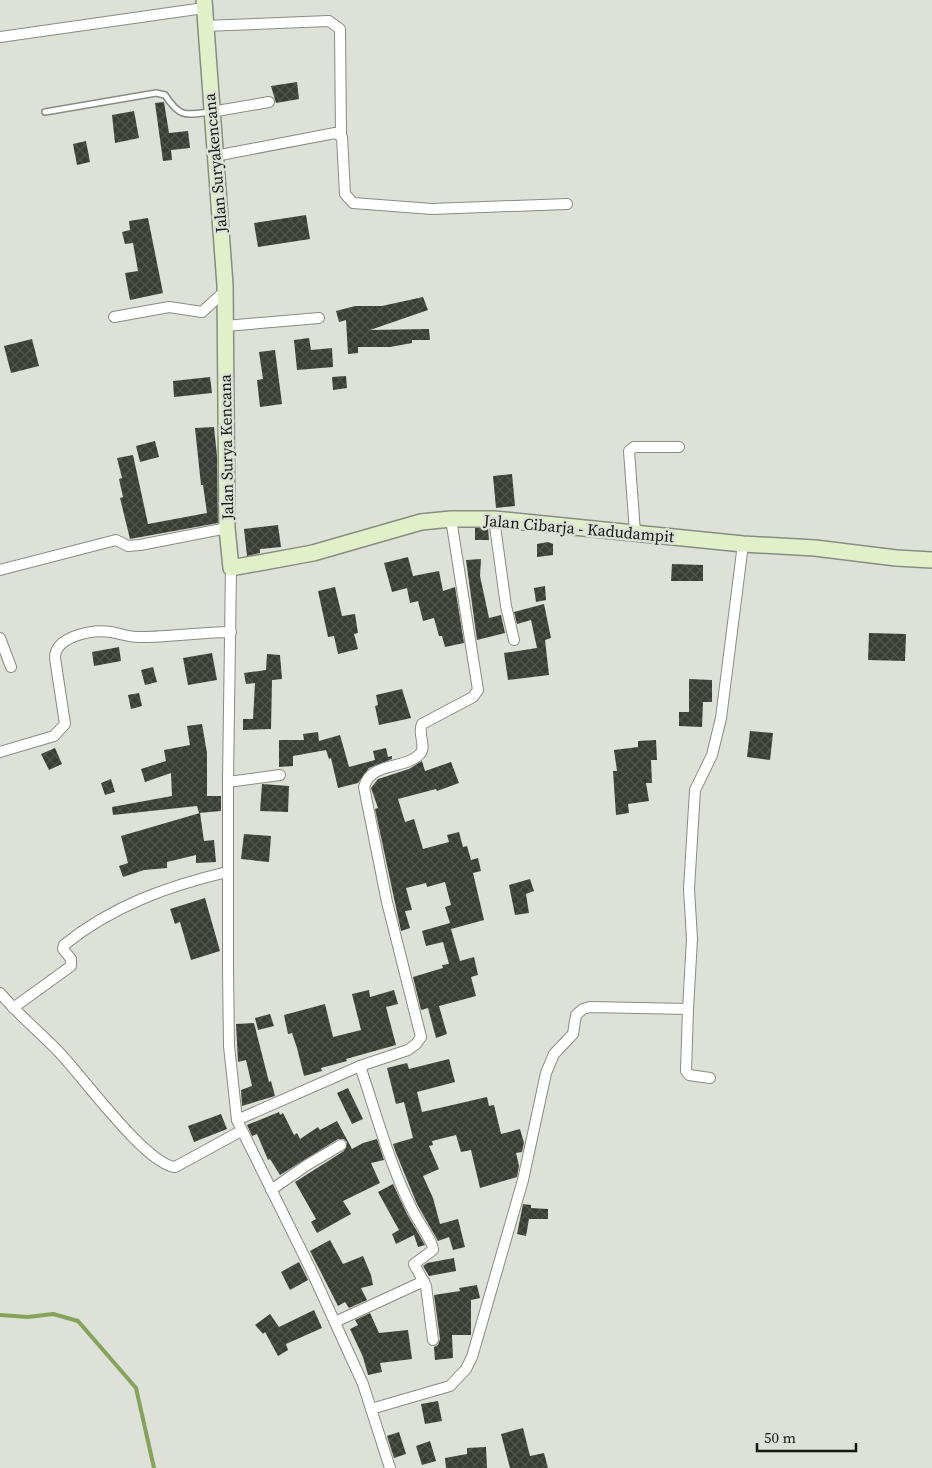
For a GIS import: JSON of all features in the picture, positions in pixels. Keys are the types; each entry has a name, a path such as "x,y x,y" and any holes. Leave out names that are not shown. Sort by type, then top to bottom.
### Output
{"street":[{"name":"Jalan Suryakencana","path":"204,4 204,26 225,291 225,326"},
{"path":"0,37 204,4"},
{"path":"204,26 329,21 340,29 341,136 346,194 353,202 432,209 567,204"},
{"path":"211,112 269,102"},
{"path":"214,156 331,133 341,136"},
{"path":"114,316 169,306 184,311 202,312 225,291"},
{"path":"225,326 319,318"},
{"name":"Jalan Surya Kencana","path":"225,326 227,528 231,568"},
{"path":"635,532 629,452 634,447 679,447"},
{"path":"0,993 57,1050 128,1131 164,1164 175,1166 239,1126 360,1066 408,1050 416,1044 422,1037 387,902 364,787 371,774 417,756 423,748 420,728 422,724 473,697 478,690 451,519"},
{"name":"Jalan Cibarja - Kadudampit","path":"231,568 313,553 421,522 451,519 494,519 743,544 815,548 896,558 932,560"},
{"path":"494,519 506,606 514,640"},
{"path":"0,570 116,540 128,546 140,545 227,528"},
{"path":"710,1078 689,1075 686,1071 692,940 689,880 695,790 712,755 720,726 743,544"},
{"path":"231,568 228,782 229,1046 239,1126 335,1322 363,1384 390,1468"},
{"path":"0,752 54,736 65,724 55,658 55,650 62,642 70,638 100,632 143,638 195,632 231,632"},
{"path":"0,638 12,667"},
{"path":"228,782 280,775"},
{"path":"13,1008 71,966 71,959 63,949 64,945 104,916 182,882 228,872"},
{"path":"371,1409 450,1386 466,1369 472,1357 523,1180 546,1073 554,1054 573,1034 576,1016 583,1009 590,1007 688,1009"},
{"path":"360,1066 399,1184 419,1225 433,1243 433,1250 414,1264 424,1281 433,1340"},
{"path":"271,1190 307,1165 341,1145"},
{"path":"335,1322 424,1281"}],"lane":[{"path":"45,112 156,93 165,96 174,110 185,115 211,112"}],"building":[{"path":"297,82 299,99 276,103 271,86"},
{"path":"164,102 169,133 188,131 190,148 171,150 172,160 163,161 155,103"},
{"path":"134,111 139,138 115,143 112,115"},
{"path":"86,141 90,162 77,165 73,144"},
{"path":"306,215 310,239 258,247 254,223"},
{"path":"148,218 163,293 130,300 125,273 138,271 133,243 125,244 122,232 130,230 129,221"},
{"path":"423,297 428,310 370,330 429,329 430,340 412,340 412,343 390,347 358,347 358,353 348,354 346,320 339,322 336,311 355,306 382,306"},
{"path":"309,338 311,350 332,348 333,367 297,370 294,340"},
{"path":"32,339 39,366 11,373 4,346"},
{"path":"275,350 282,404 260,407 257,380 263,379 259,352"},
{"path":"346,376 347,388 333,390 332,377"},
{"path":"210,377 212,393 174,397 173,381"},
{"path":"214,427 217,456 218,523 130,539 120,498 123,497 119,479 122,478 117,458 133,455 148,524 207,513 203,485 201,485 195,428"},
{"path":"155,441 159,457 140,462 136,446"},
{"path":"512,474 515,506 496,508 493,476"},
{"path":"278,525 281,547 260,549 260,553 247,556 244,529"},
{"path":"475,528 488,528 489,540 475,540"},
{"path":"548,542 553,544 553,555 537,557 537,544"},
{"path":"408,557 413,576 439,571 443,591 455,587 464,643 445,647 442,636 439,636 434,618 423,621 418,601 410,603 407,588 392,592 384,563"},
{"path":"481,559 480,576 489,618 501,615 505,633 477,640 466,560"},
{"path":"672,564 703,565 703,581 671,581"},
{"path":"545,586 546,600 536,602 534,588"},
{"path":"335,587 342,616 355,614 358,633 354,634 358,649 338,654 334,636 328,637 318,591"},
{"path":"544,604 551,638 545,640 549,675 508,680 504,653 537,648 531,620 517,624 514,612"},
{"path":"869,633 906,634 905,661 868,660"},
{"path":"119,647 121,661 94,666 92,652"},
{"path":"212,653 217,680 188,685 183,658"},
{"path":"267,654 280,655 282,679 272,680 271,729 243,730 243,719 253,719 255,683 246,684 244,673 266,670"},
{"path":"153,667 157,682 145,685 141,670"},
{"path":"689,679 712,680 712,702 703,702 702,727 679,726 679,712 689,712"},
{"path":"402,689 411,718 379,725 375,706 378,705 376,695"},
{"path":"139,693 142,706 131,709 128,695"},
{"path":"202,724 207,753 207,796 221,796 221,811 199,813 197,806 113,815 112,807 172,796 171,773 145,782 141,769 166,761 164,750 190,745 187,726"},
{"path":"750,731 773,733 770,760 747,757"},
{"path":"318,732 319,741 340,735 349,767 375,760 373,751 386,748 388,757 392,756 392,759 369,768 358,783 338,788 331,758 329,759 326,750 293,756 293,766 279,767 279,740 304,740 303,734"},
{"path":"656,740 657,760 651,760 652,783 646,783 649,801 628,804 629,813 616,815 613,771 617,771 614,750 638,747 638,741"},
{"path":"55,748 62,764 49,770 41,754"},
{"path":"422,761 425,771 451,762 459,783 437,791 436,789 398,799 405,822 414,819 423,849 449,842 447,835 459,832 463,847 467,846 471,860 478,858 481,871 473,873 484,920 451,929 460,961 474,957 478,975 471,977 476,996 439,1006 447,1034 436,1038 428,1008 421,1010 413,977 443,968 442,965 449,964 443,942 426,946 422,931 450,923 445,907 451,905 445,882 427,887 426,883 406,888 412,910 405,911 410,928 401,931 375,809 378,808 371,788 378,779 409,769"},
{"path":"111,779 115,792 105,795 101,783"},
{"path":"262,784 289,786 288,812 260,811"},
{"path":"200,813 204,841 214,840 216,862 196,863 196,855 167,862 167,868 144,870 123,877 119,866 128,863 121,836"},
{"path":"244,834 271,836 269,862 241,859"},
{"path":"530,879 534,891 526,894 529,913 515,915 509,885"},
{"path":"205,898 220,951 191,960 180,922 175,924 170,909"},
{"path":"369,990 370,997 394,990 398,1004 386,1007 396,1045 346,1059 347,1061 321,1068 322,1071 304,1076 292,1033 288,1034 284,1015 325,1004 333,1037 361,1030 352,994"},
{"path":"270,1014 274,1026 258,1030 255,1018"},
{"path":"254,1023 269,1082 271,1081 275,1096 242,1106 241,1090 252,1086 246,1060 238,1062 236,1024"},
{"path":"449,1059 455,1082 417,1092 422,1112 487,1097 489,1106 494,1105 501,1134 520,1129 524,1143 522,1152 516,1153 519,1166 517,1177 480,1188 471,1150 461,1152 456,1135 432,1141 433,1145 429,1146 439,1169 423,1176 433,1198 440,1224 458,1219 465,1247 453,1250 449,1237 438,1241 417,1204 396,1153 393,1144 413,1138 404,1102 396,1104 387,1068 407,1063 409,1069"},
{"path":"348,1088 363,1119 352,1124 337,1093"},
{"path":"279,1112 280,1115 283,1113 294,1135 297,1133 300,1139 318,1127 320,1130 337,1121 352,1149 377,1139 384,1160 371,1163 380,1183 343,1201 351,1214 317,1233 311,1222 316,1219 295,1182 344,1151 347,1142 344,1139 338,1139 280,1175 270,1159 268,1160 257,1134 252,1136 247,1125"},
{"path":"221,1114 227,1129 194,1142 188,1126"},
{"path":"393,1184 407,1214 425,1245 418,1247 414,1235 396,1244 392,1234 399,1230 378,1192"},
{"path":"523,1204 531,1205 531,1208 548,1209 548,1219 529,1219 526,1236 517,1234"},
{"path":"330,1240 343,1264 363,1256 371,1275 373,1285 361,1288 367,1300 349,1308 345,1302 338,1306 310,1251"},
{"path":"454,1258 456,1271 429,1276 423,1266 427,1263"},
{"path":"299,1262 308,1280 290,1290 281,1272"},
{"path":"477,1285 480,1298 471,1300 471,1335 452,1335 453,1358 435,1360 434,1347 438,1345 440,1339 434,1295 460,1291 459,1288"},
{"path":"314,1310 322,1328 286,1344 288,1350 278,1356 265,1332 263,1334 255,1325 270,1314 279,1327"},
{"path":"370,1313 379,1333 408,1330 412,1359 380,1363 382,1372 368,1375 363,1357 350,1329 358,1325 355,1320"},
{"path":"438,1401 442,1421 425,1424 421,1404"},
{"path":"523,1428 530,1456 544,1453 548,1468 510,1468 501,1434"},
{"path":"399,1432 406,1454 394,1458 387,1436"},
{"path":"430,1441 436,1461 422,1465 416,1446"},
{"path":"486,1447 487,1468 446,1468 445,1458 467,1454 467,1448"}],"waterway":[{"path":"0,1315 28,1317 53,1314 78,1321 136,1388 154,1468"}]}
